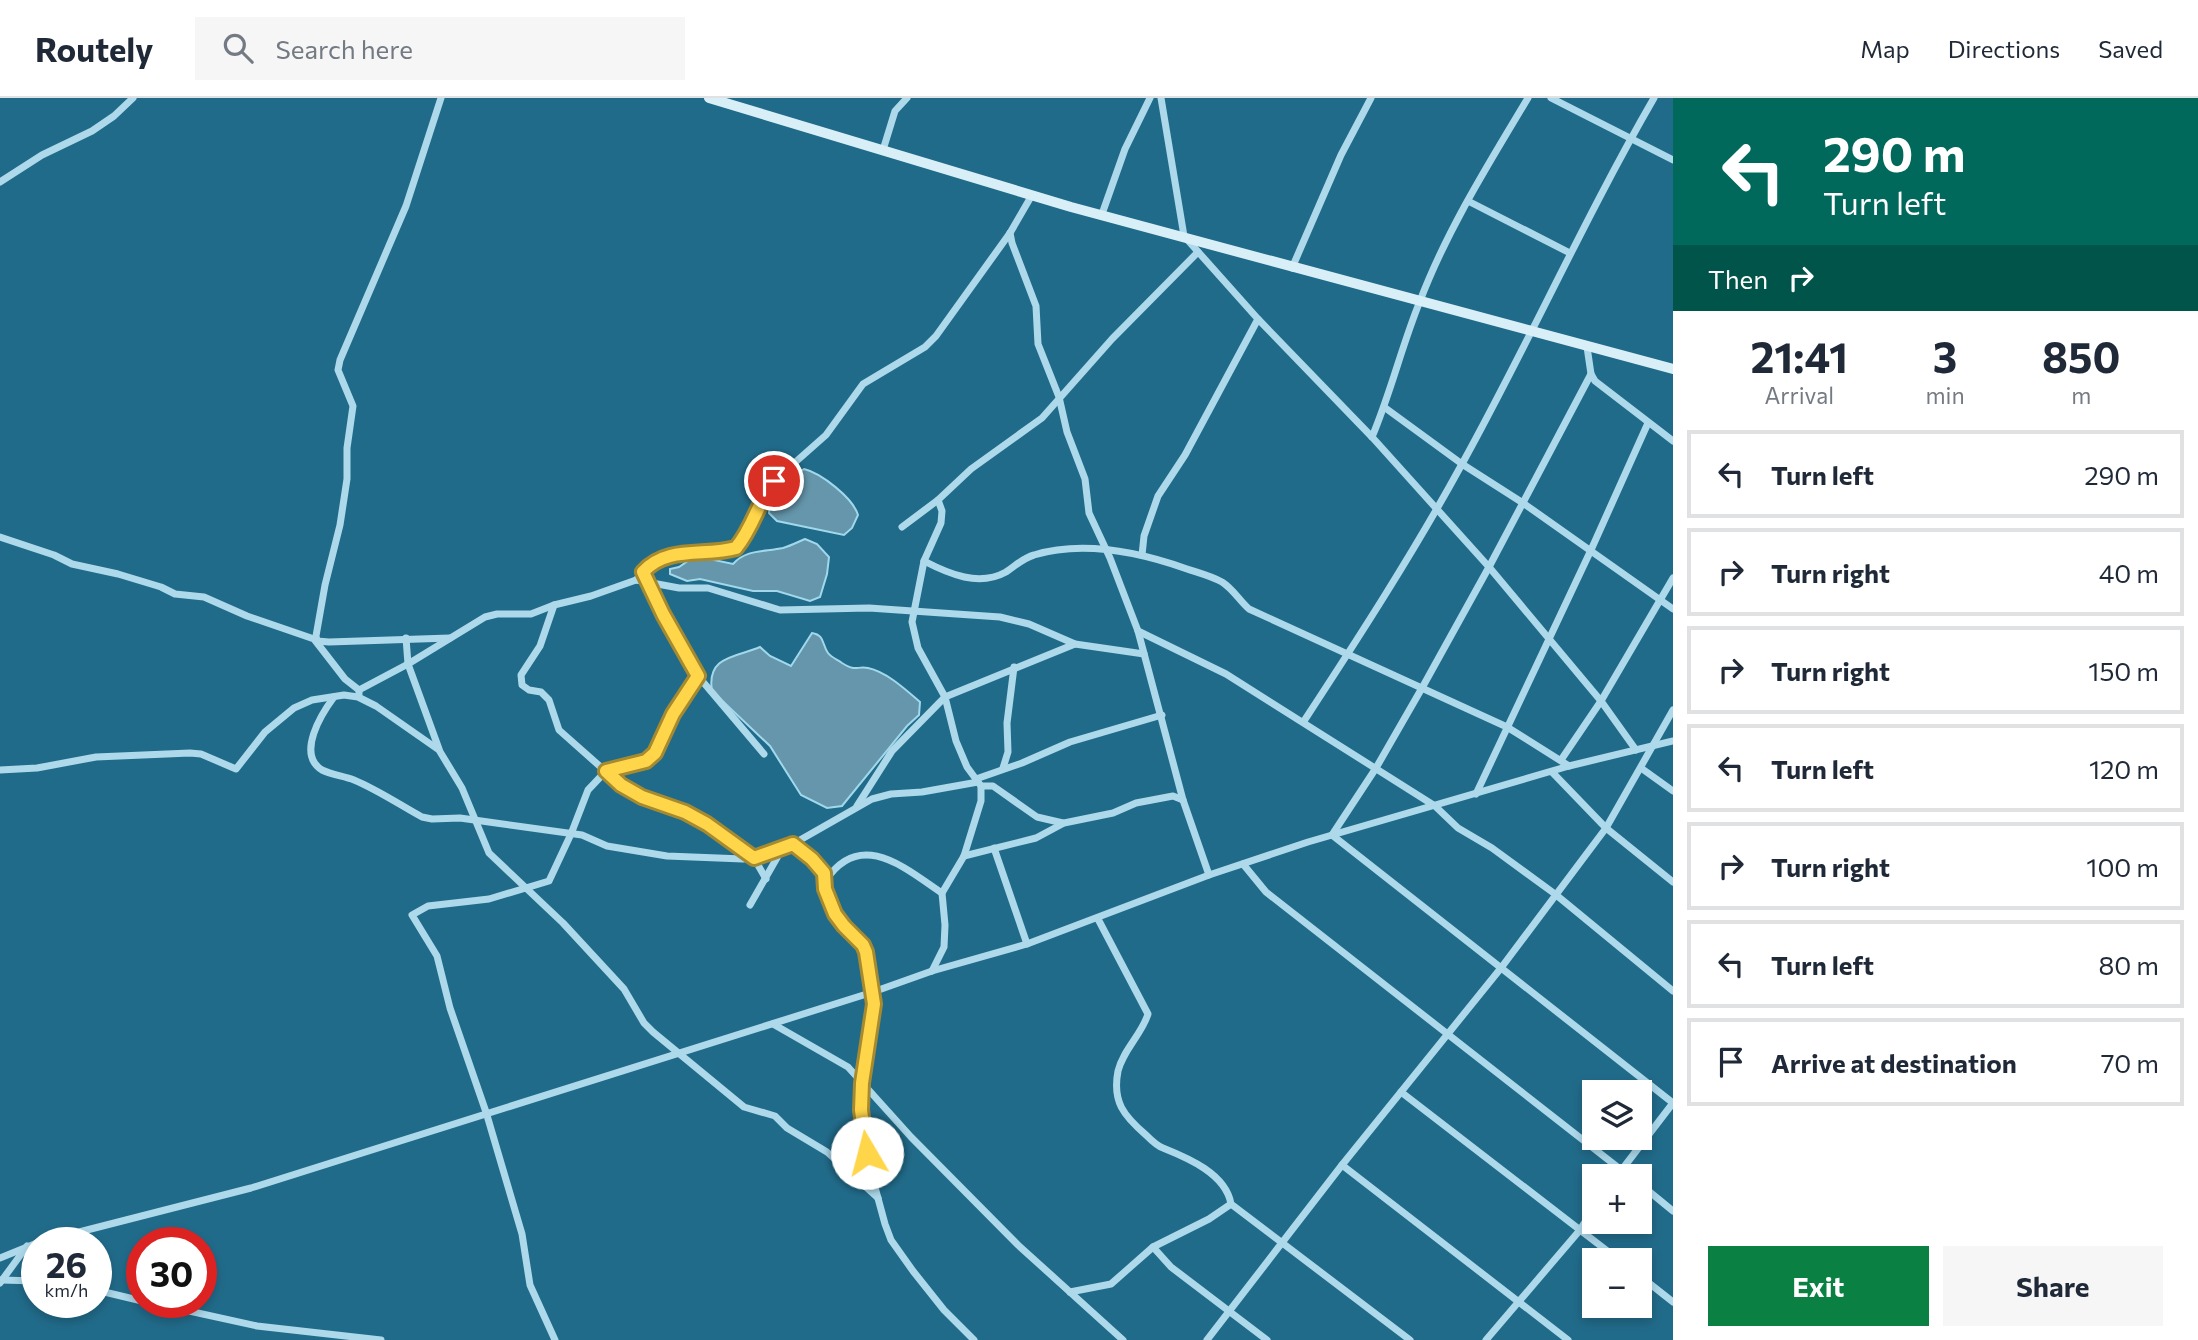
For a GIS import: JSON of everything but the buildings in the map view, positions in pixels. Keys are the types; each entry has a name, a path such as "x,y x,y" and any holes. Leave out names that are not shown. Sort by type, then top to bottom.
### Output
{"main road":[{"path":"709,98 1032,195 1292,268 1673,369"}],"street":[{"path":"0,182 42,155 92,131 114,116 133,98"},
{"path":"439,750 359,693 345,679 317,641 317,624 340,525 347,479 353,406 338,370 340,360 406,206 441,98"},
{"path":"883,150 895,111 907,98"},
{"path":"1102,214 1125,149 1150,98"},
{"path":"1161,98 1184,236 1489,567 1601,701 1636,750"},
{"path":"1292,268 1341,155 1371,98"},
{"path":"1372,437 1419,301 1440,255 1528,98"},
{"path":"1551,98 1673,160"},
{"path":"1304,721 1462,464 1570,253 1654,98"},
{"path":"0,770 37,768 96,757 190,753 201,754 236,769 265,732 294,708 312,700 359,693 485,617 497,614 531,614 636,580 659,560 677,555 736,548 754,521 766,492 774,481 825,435 863,384 925,347 936,336 1010,233 1032,195"},
{"path":"1468,201 1570,253"},
{"path":"1010,233 1036,306 1038,344 1059,397 1067,432 1085,479 1089,513 1138,631 1183,800 1209,875"},
{"path":"902,527 938,500 971,468 1042,418 1112,339 1198,252"},
{"path":"1142,555 1150,515 1158,496 1185,455 1258,319"},
{"path":"1587,346 1591,374 1600,386 1673,441"},
{"path":"1332,835 1376,768 1422,688 1591,374"},
{"path":"1384,407 1673,609"},
{"path":"1476,794 1648,423"},
{"path":"932,971 944,947 942,893 964,856 979,810 978,782 967,766 956,741 946,697 918,648 912,622 924,561 941,523 942,510 938,500"},
{"path":"0,537 54,555 72,564 162,587 175,594 204,597 247,616 317,641 368,642 406,638 450,638"},
{"path":"924,561 953,575 981,579 1004,572 1035,555 1085,548 1142,555 1213,578 1234,591 1249,609 1507,727 1570,766"},
{"path":"643,572 698,676 764,754"},
{"path":"1561,761 1601,701 1673,578"},
{"path":"636,580 708,588 780,610 869,608 1000,617 1030,624 1075,644 1144,654"},
{"path":"554,605 540,646 521,674 525,688 541,692 549,699 559,730 621,785 642,797 685,812 707,824 754,858 766,879"},
{"path":"1138,631 1226,674 1435,806 1458,828 1492,848 1555,894 1673,991"},
{"path":"406,638 408,664 439,750 462,788 473,820 489,853 564,923 624,989 644,1023 744,1107 775,1116 787,1128 827,1152 878,1198"},
{"path":"857,806 892,751 946,697 1075,644"},
{"path":"1003,768 1009,752 1007,723 1014,667"},
{"path":"555,1340 530,1285 522,1234 486,1112 450,1008 437,956 412,915 428,906 489,899 549,881 585,796 606,771 646,761 655,753 673,714 698,676"},
{"path":"334,697 324,709 312,737 316,765 330,773 354,780 422,817 473,820 582,835 618,849 700,859 754,858 793,844 814,834 857,806 891,794 922,792 978,782 1003,768 1033,759 1070,742 1162,715"},
{"path":"1207,1340 1342,1165 1501,968 1606,828 1673,710"},
{"path":"100,1227 250,1188 873,992 932,971 1027,944 1209,875 1332,835 1570,766 1673,741"},
{"path":"1642,768 1673,791"},
{"path":"1552,772 1606,828 1673,882"},
{"path":"978,782 1001,790 1012,801 1037,817 1064,823"},
{"path":"964,856 1035,838 1064,823 1113,813 1136,803 1177,796 1183,800"},
{"path":"1332,835 1673,1103 1626,1164"},
{"path":"793,844 819,866 826,880 825,889 835,914 863,945 866,952 873,992 873,1014 862,1083 864,1136 891,1240 944,1310 974,1340"},
{"path":"995,848 1027,944"},
{"path":"750,905 782,849"},
{"path":"826,880 847,860 857,857 885,857 908,869 942,893"},
{"path":"1244,864 1266,892 1448,1034 1608,1164"},
{"path":"1098,919 1148,1014 1118,1071 1117,1099 1131,1122 1158,1146 1183,1155 1217,1179 1226,1189 1231,1204 1410,1340"},
{"path":"772,1023 842,1062 1003,1230 1123,1340"},
{"path":"1401,1092 1603,1248"},
{"path":"1342,1165 1569,1340"},
{"path":"1652,1194 1673,1211"},
{"path":"1070,1292 1111,1284 1153,1247 1209,1219 1231,1204"},
{"path":"1486,1340 1582,1227"},
{"path":"1153,1247 1171,1267 1267,1340"},
{"path":"0,1258 21,1249"},
{"path":"1,1281 21,1254"},
{"path":"1,1281 21,1281"},
{"path":"1652,1285 1673,1302"},
{"path":"217,1316 267,1327 381,1340"}],"water":[{"path":"804,469 819,475 836,487 855,508 858,515 852,528 844,535 777,521 769,513 777,494"},
{"path":"805,539 817,544 829,557 820,597 810,601 777,591 753,591 700,579 687,581 670,574 670,569 679,567 695,556 733,564 750,553 783,548"},
{"path":"812,633 821,638 828,653 835,658 850,667 868,668 882,673 920,702 919,715 842,806 827,808 801,795 770,746 712,691 711,679 714,670 726,659 760,647 770,656 791,666"}],"route":[{"path":"774,481 760,504 754,521 736,548 677,555 659,560 643,572 698,676 673,714 655,753 646,761 606,771 621,785 642,797 685,812 707,824 754,858 793,844 824,873 828,901 835,914 863,945 866,952 873,992 873,1014 862,1083 861,1110 867,1153"}]}
